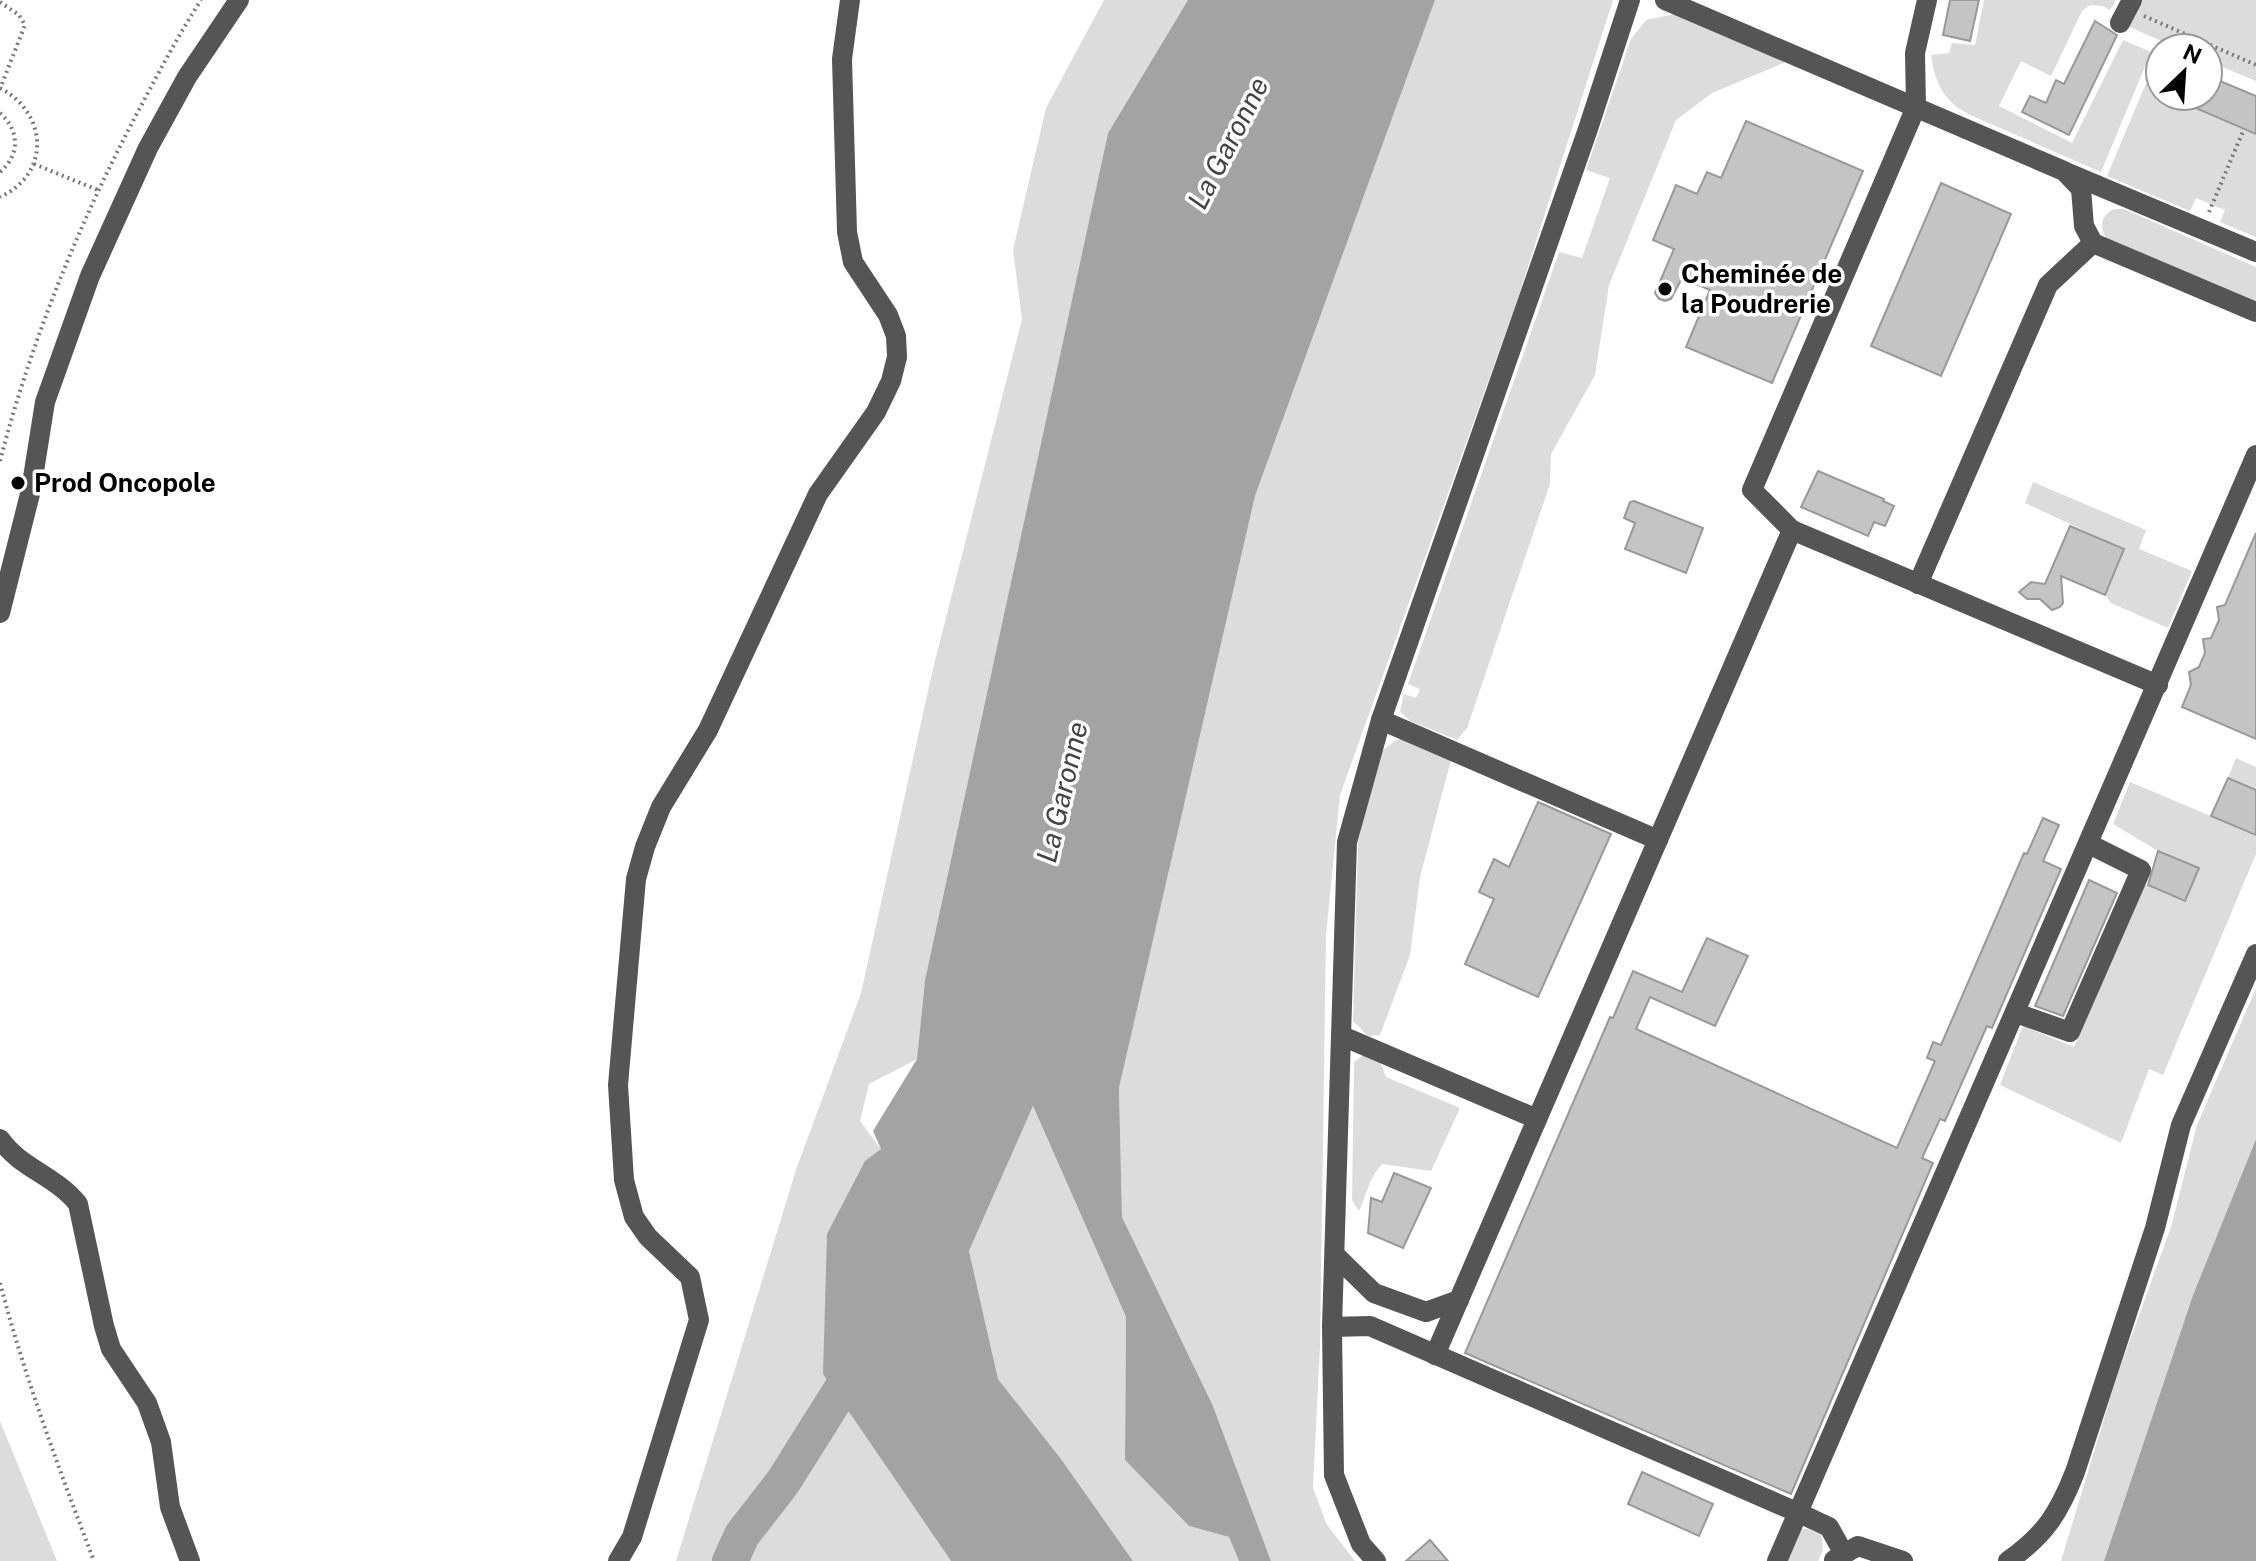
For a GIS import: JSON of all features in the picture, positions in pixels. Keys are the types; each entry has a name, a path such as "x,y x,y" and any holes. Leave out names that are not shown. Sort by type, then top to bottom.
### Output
{"lane":[{"path":"0,613 31,490 45,402 90,276 148,148 180,88 239,0"},
{"path":"618,1561 632,1537 699,1320 690,1277 648,1237 634,1217 624,1180 618,1085 636,879 661,807 708,730 818,494 876,412 891,381 897,357 896,336 888,315 853,262 847,232 842,59 850,0"},
{"path":"1376,1561 1361,1544 1334,1475 1332,1327 1347,842 1381,720 1588,129 1630,0"},
{"path":"1665,0 2256,252"},
{"path":"1927,0 1915,53 1916,107 1752,490 1792,530 2158,685"},
{"path":"2064,171 2081,189 2084,226 2093,243 2256,312"},
{"path":"1918,584 2048,285 2093,243"},
{"path":"1777,1561 2256,455"},
{"path":"1435,1355 1792,530"},
{"path":"1381,720 1658,840"},
{"path":"2016,1013 2070,1032 2141,870 2089,844"},
{"path":"2008,1561 2028,1547 2060,1511 2155,1228 2181,1125 2256,954"},
{"path":"1342,1036 1537,1119"},
{"path":"0,1139 18,1160 67,1190 78,1204 111,1349 147,1403 161,1442 170,1507 190,1561"},
{"path":"1335,1255 1374,1293 1413,1308 1426,1312 1459,1300"},
{"path":"1332,1327 1370,1326 1799,1513 1829,1527 1838,1557 1858,1546 1903,1561"}],"path":[{"path":"0,461 13,410 52,299 98,190 160,70 201,0"},
{"path":"0,2 19,15 25,25 0,88 22,104 32,119 37,137 34,164 22,183 0,197"},
{"path":"2126,10 2256,65"},
{"path":"0,113 10,123 16,144 14,156 0,172"},
{"path":"2202,229 2244,129"},
{"path":"34,164 98,190"},
{"path":"0,1283 19,1356 43,1427 94,1561"}],"shaded area":[{"path":"1104,0 1188,0 1108,133 925,980 917,1059 869,1084 860,1121 881,1149 823,1374 951,1561 676,1561 796,1170 861,993 932,673 1022,319 1013,250 1046,108"},
{"path":"1435,0 1613,0 1518,298 1340,795 1326,935 1320,1346 1313,1488 1327,1525 1355,1561 1271,1561 1213,1406 1122,1217 1119,1088 1255,496"},
{"path":"1984,0 2116,0 2110,10 2090,5 2082,11 2051,76 2021,61 1999,106 2072,143 2123,40 2144,49 2144,69 2101,172 1970,115 1953,104 1942,90 1931,55 1949,53 1952,43 1975,45"},
{"path":"2132,0 2256,0 2256,81 2224,68 2224,32 2144,33 2120,23"},
{"path":"1675,14 1786,62 1712,93 1676,120 1609,285 1595,375 1551,454 1550,484 1467,728 1457,740 1410,721 1400,711 1404,694 1416,698 1420,689 1408,684 1559,252 1582,258 1610,178 1586,170 1631,39 1646,20"},
{"path":"2144,88 2144,112 2217,112 2256,134 2256,237 2220,222 2225,210 2196,198 2190,211 2107,176"},
{"path":"2114,209 2124,209 2256,267 2256,304 2106,238 2102,221"},
{"path":"2033,482 2146,530 2139,549 2192,571 2168,628 2111,603 2105,595 2124,549 2025,503"},
{"path":"1411,737 1452,756 1420,877 1410,955 1380,1035 1368,1036 1353,1021 1358,843 1368,791 1382,751 1396,740"},
{"path":"2236,758 2256,767 2256,790 2228,778"},
{"path":"2130,782 2256,835 2256,854 2163,1075 2149,1069 2121,1143 2000,1085 2023,1026 2074,1047 2144,884 2185,900 2198,868 2158,851 2113,824"},
{"path":"2256,988 2256,1139 2193,1295 2104,1561 2061,1561 2116,1379 2171,1227 2197,1125"},
{"path":"1365,1054 1379,1059 1386,1077 1460,1108 1431,1171 1382,1164 1371,1180 1359,1211 1352,1200 1354,1062"},
{"path":"1033,1106 1126,1317 1125,1460 1189,1526 1229,1537 1239,1561 1133,1561 1061,1459 998,1379 969,1251"},
{"path":"0,1421 57,1561 0,1561"},
{"path":"1800,1529 1822,1535 1823,1550 1818,1561 1785,1561"}],"water":[{"name":"La Garonne","path":"1188,0 1435,0 1255,496 1119,1088 1122,1217 1213,1406 1271,1561 1239,1561 1229,1537 1189,1526 1125,1460 1126,1317 1033,1106 969,1251 998,1379 1061,1459 1133,1561 951,1561 823,1374 827,1234 865,1161 881,1149 873,1131 917,1059 925,980 1108,133"},
{"path":"2256,1139 2256,1561 2104,1561 2193,1295"}],"building":[{"path":"1950,0 1979,0 1970,41 1943,35"},
{"path":"2095,21 2117,35 2069,135 2022,112 2030,96 2046,103 2056,80 2064,84"},
{"path":"2224,83 2256,96 2256,134 2205,112 2224,112"},
{"path":"1746,121 1863,171 1772,383 1686,347 1710,290 1682,278 1671,299 1659,299 1655,293 1674,249 1653,240 1676,185 1697,194 1707,172 1721,178"},
{"path":"1941,183 2011,214 1941,376 1871,346"},
{"path":"1818,471 1894,506 1885,526 1874,522 1868,536 1801,507"},
{"path":"1630,502 1703,528 1686,573 1625,549 1635,523 1624,518"},
{"path":"2070,526 2124,549 2105,595 2061,576 2063,603 2052,610 2040,599 2027,599 2019,592 2031,582 2045,584"},
{"path":"2256,533 2256,739 2182,707 2191,685 2189,672 2199,667 2205,653 2203,639 2211,638 2219,620 2217,607 2225,605"},
{"path":"2228,778 2256,790 2256,835 2211,816"},
{"path":"1538,802 1611,834 1538,997 1465,964 1494,899 1479,892 1494,859 1509,867"},
{"path":"2043,818 2059,825 2043,861 2061,869 1992,1028 1987,1026 1945,1121 1940,1119 1922,1158 1933,1163 1791,1494 1465,1353 1610,1017 1613,1018 1633,971 1682,992 1707,938 1748,956 1715,1026 1650,997 1636,1029 1897,1148 1935,1061 1927,1058 1933,1042 1941,1045 2024,853 2027,854"},
{"path":"2158,851 2199,868 2185,901 2148,885"},
{"path":"2089,880 2117,893 2063,1016 2035,1006"},
{"path":"1394,1173 1431,1188 1403,1248 1368,1233 1371,1198 1382,1202"},
{"path":"1642,1472 1713,1504 1699,1536 1628,1504"},
{"path":"1430,1540 1448,1561 1406,1561"}],"waterway":[{"path":"730,1561 742,1535 783,1482 863,1355"}],"place":[{"name":"Cheminée de la Poudrerie","path":"1665,289"},
{"name":"Prod Oncopole","path":"18,483"}]}
